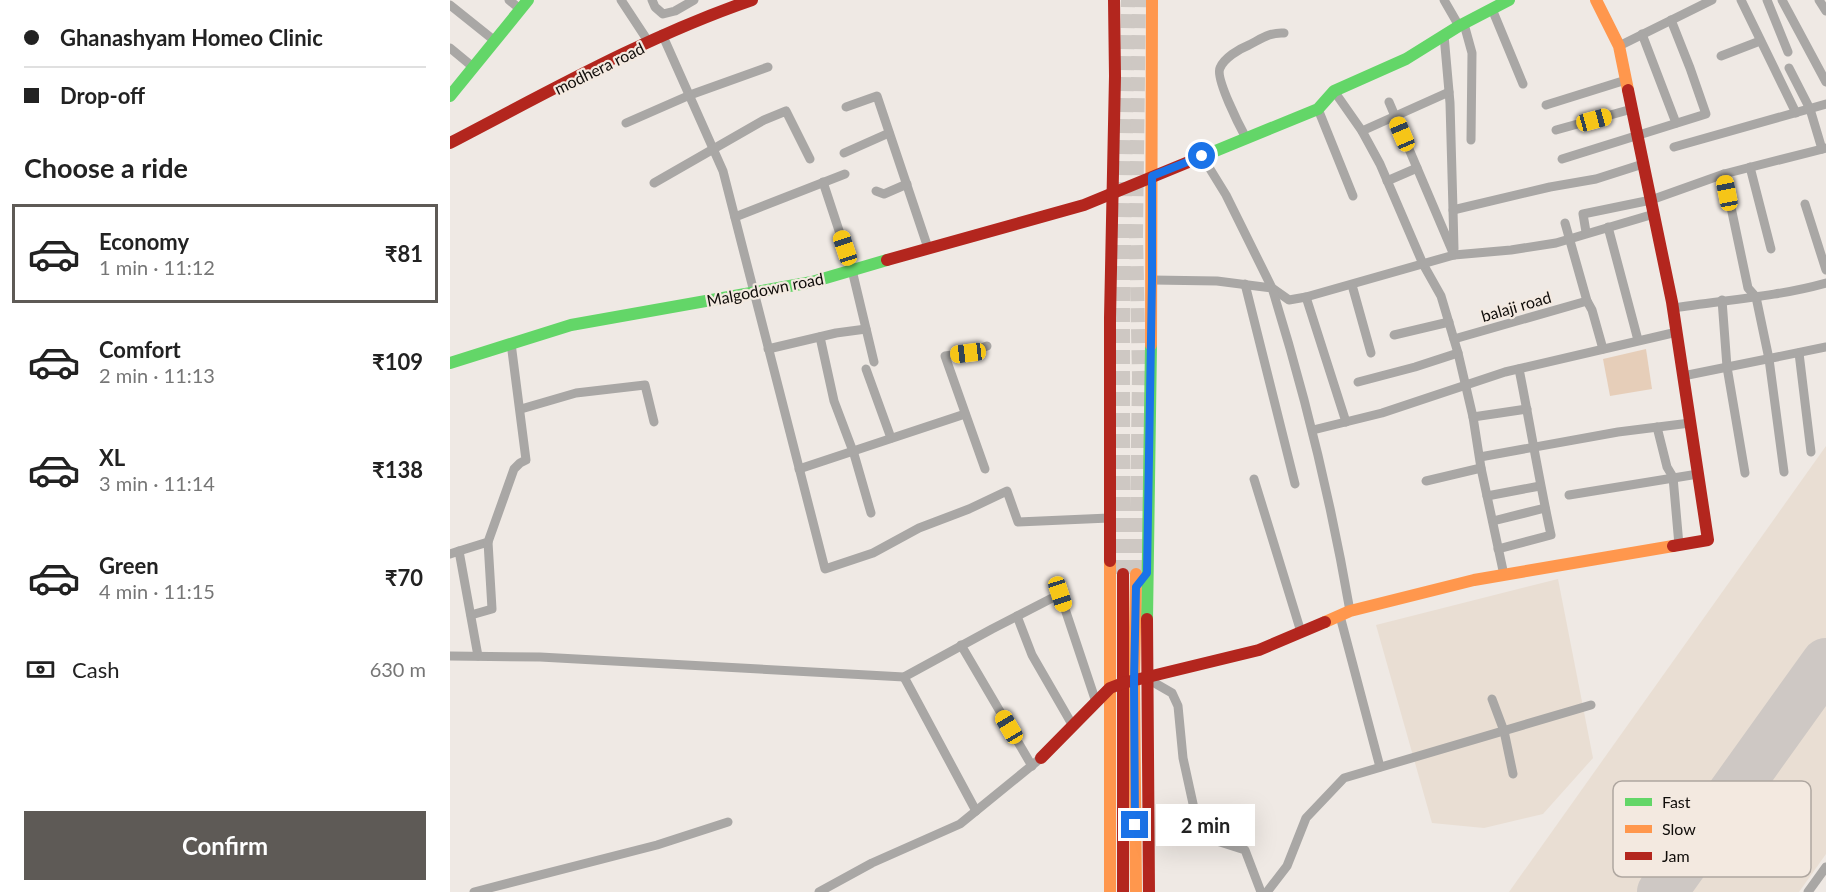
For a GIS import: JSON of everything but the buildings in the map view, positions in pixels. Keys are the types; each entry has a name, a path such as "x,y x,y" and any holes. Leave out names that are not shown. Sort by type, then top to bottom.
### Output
{"street":[{"path":"451,94 524,5 509,0"},
{"path":"621,0 646,38"},
{"path":"652,0 655,7 663,14 675,12 694,0"},
{"path":"450,136 576,71 646,38 662,34 725,0"},
{"name":"modhera road","path":"450,143 662,34 753,0"},
{"path":"1110,892 1109,518 1114,0"},
{"path":"1136,892 1135,574 1152,280 1152,0"},
{"path":"1444,0 1462,25 1472,53 1471,141"},
{"path":"1152,176 1318,109 1334,91 1406,59 1444,35 1509,0"},
{"path":"819,892 872,862 960,825 1036,762 1110,688 1259,650 1345,613 1474,580 1708,540 1677,332 1654,214 1618,46 1596,0"},
{"path":"1618,46 1712,0"},
{"path":"1741,0 1796,113"},
{"path":"1767,0 1788,52"},
{"path":"1782,0 1826,82"},
{"path":"1819,0 1826,11"},
{"path":"450,5 495,41"},
{"path":"1492,9 1523,84"},
{"path":"1562,159 1706,114 1671,20"},
{"path":"1246,138 1225,93 1219,72 1220,67 1242,48 1273,32 1284,33"},
{"path":"662,34 723,171 825,569 873,553 919,528 969,509 1007,491 1018,522 1109,518"},
{"path":"1642,34 1676,123"},
{"path":"1444,35 1449,92 1454,255"},
{"path":"1721,56 1760,41"},
{"path":"450,48 473,68"},
{"path":"626,123 690,95 768,67"},
{"path":"1586,232 1583,214 1651,200 1724,174 1824,148 1810,109 1789,68"},
{"path":"1545,105 1626,80"},
{"path":"1334,91 1362,131 1387,181 1423,264 1441,296 1466,385 1504,575"},
{"path":"1362,131 1449,92"},
{"path":"846,107 877,96 928,248"},
{"path":"1389,102 1454,255"},
{"path":"1674,147 1826,104"},
{"path":"1318,109 1353,196"},
{"path":"1556,130 1632,109"},
{"path":"654,183 764,120 786,111 810,159"},
{"path":"844,153 890,133"},
{"path":"1202,156 1226,195 1272,288 1313,430 1340,552 1345,613 1380,767"},
{"path":"1453,210 1550,187 1596,179 1643,164"},
{"path":"1750,167 1771,249"},
{"path":"1387,181 1417,168"},
{"path":"735,217 845,174"},
{"path":"1724,174 1748,288 1755,297 1769,359 1784,472"},
{"name":"Malgodown road","path":"450,363 571,325 812,282 1084,205 1113,195 1152,176"},
{"path":"823,182 852,270 874,362"},
{"path":"876,191 884,194 907,184"},
{"path":"1805,204 1826,270"},
{"path":"1152,280 1245,284 1272,288 1289,300 1352,285 1454,255 1556,243 1586,232 1654,214"},
{"path":"1565,223 1603,350"},
{"path":"1608,227 1638,340"},
{"path":"1673,308 1755,297 1826,283"},
{"path":"1245,284 1295,484"},
{"path":"1352,285 1371,353"},
{"path":"1306,297 1346,422"},
{"path":"1722,300 1728,367 1745,473"},
{"name":"balaji road","path":"1454,339 1587,301"},
{"path":"1394,335 1449,322"},
{"path":"768,349 866,329"},
{"path":"1313,430 1382,413 1519,369 1677,332"},
{"path":"820,337 834,401 853,451 872,513"},
{"path":"471,615 492,609 488,542 514,469 526,460 511,343"},
{"path":"985,469 945,356 968,353 987,346"},
{"path":"1683,376 1826,347"},
{"path":"1358,381 1415,367 1458,353"},
{"path":"1798,353 1811,452"},
{"path":"866,369 891,438"},
{"path":"1498,549 1551,535 1519,369"},
{"path":"521,409 576,393 645,385 654,422"},
{"path":"1473,417 1527,409"},
{"path":"799,469 965,414"},
{"path":"1480,457 1690,423"},
{"path":"1657,427 1667,467 1673,477 1679,545"},
{"path":"1426,481 1481,468"},
{"path":"1569,495 1698,474"},
{"path":"1254,479 1301,632"},
{"path":"1487,495 1540,486"},
{"path":"1493,521 1545,508"},
{"path":"478,656 471,615 455,552 488,542"},
{"path":"1135,574 1130,587 1134,681 1149,892"},
{"path":"1130,587 1135,574"},
{"path":"1110,577 1130,587"},
{"path":"450,656 716,665 904,676 1060,594 1096,702"},
{"path":"1017,616 1032,655 1073,726"},
{"path":"962,645 1036,762"},
{"path":"904,676 976,811"},
{"path":"1123,892 1134,681"},
{"path":"1134,681 1172,693 1178,706 1183,758 1197,822 1220,842 1245,850 1261,892"},
{"path":"1492,699 1504,730 1513,774"},
{"path":"1267,892 1287,866 1306,818 1344,778 1592,705"},
{"path":"474,892 657,845 728,822"},
{"path":"1808,892 1826,867"}],"shaded area":[{"path":"1646,349 1652,389 1610,396 1603,359"},
{"path":"1826,446 1826,854 1811,875 1811,781 1613,781 1613,877 1810,877 1799,892 1509,892"},
{"path":"1558,579 1593,758 1543,814 1484,828 1432,823 1376,625"}],"runway":[{"path":"1741,781 1826,663"},
{"path":"1662,892 1673,877"}],"tunnel":[{"path":"1123,574 1123,307 1128,0"},
{"path":"1136,574 1139,376 1136,235 1139,0"}],"traffic: fast":[{"path":"450,96 528,0"},
{"path":"1208,154 1318,109 1334,91 1406,59 1459,26 1509,0"},
{"path":"450,363 571,325 812,282 887,260"},
{"path":"1147,619 1151,345"}],"traffic: slow":[{"path":"1151,345 1152,0"},
{"path":"1596,0 1619,46 1628,90"},
{"path":"1325,622 1350,611 1474,580 1673,546"},
{"path":"1110,561 1110,892"},
{"path":"1136,574 1134,681 1136,892"}],"traffic: jam":[{"path":"450,143 674,30 752,0"},
{"path":"1110,561 1114,0"},
{"path":"1628,90 1672,302 1708,540 1673,546"},
{"path":"887,260 1084,205 1208,154"},
{"path":"1123,574 1123,892"},
{"path":"1147,619 1149,892"},
{"path":"1041,758 1110,688 1259,650 1325,622"}],"route":[{"path":"1135,825 1136,587 1147,573 1152,176 1202,156"}]}
